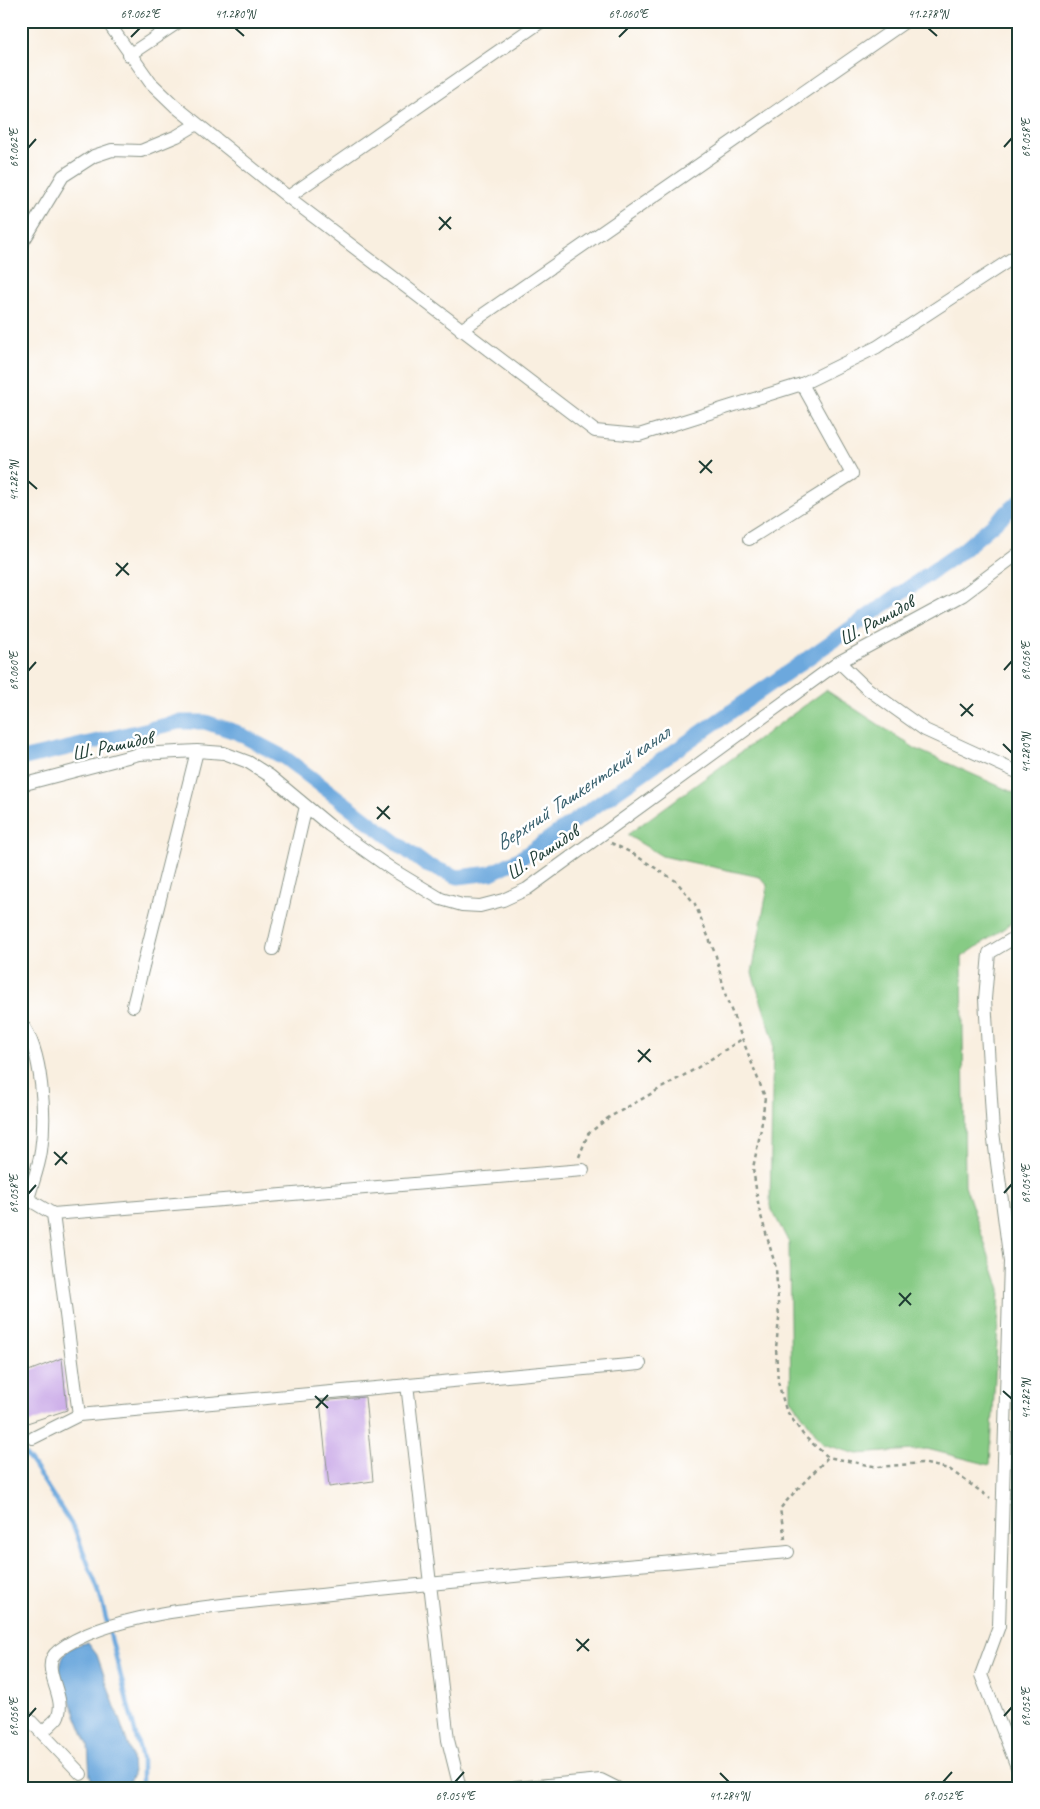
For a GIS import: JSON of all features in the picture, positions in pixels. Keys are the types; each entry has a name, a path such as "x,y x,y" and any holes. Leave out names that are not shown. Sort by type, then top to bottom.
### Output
{"street":[{"path":"107,21 129,55 150,82 197,124 288,197 595,431 639,435 802,384 877,347 1019,254"},
{"path":"129,55 180,21"},
{"path":"288,197 542,21"},
{"path":"461,330 906,21"},
{"path":"21,245 63,176 94,156 112,150 141,151 177,136 197,124"},
{"path":"749,538 852,474 802,384"},
{"name":"Ш. Рашидов","path":"21,786 139,754 196,751 224,753 248,762 393,870 441,899 462,905 480,906 503,900 527,889 839,662 963,595 1019,553"},
{"path":"839,662 865,688 925,730 1019,773"},
{"path":"133,1006 196,751"},
{"path":"273,949 306,806"},
{"path":"1019,935 989,953 985,999 993,1132 1010,1262 999,1626 981,1675 1019,1772"},
{"path":"21,1023 38,1059 42,1098 41,1151 24,1200 53,1214 583,1170"},
{"path":"53,1214 79,1415"},
{"path":"33,1438 79,1415 640,1364"},
{"path":"407,1384 448,1740 460,1788"},
{"path":"42,1733 57,1717 60,1697 50,1667 55,1654 71,1641 125,1622 196,1609 430,1583 788,1552"},
{"path":"21,1711 81,1774"},
{"path":"516,1788 601,1780 617,1788"}],"path":[{"path":"598,837 630,852 676,881 696,904 716,956 726,997 765,1097 753,1168 759,1209 768,1236 779,1289 779,1319 776,1348 778,1382 786,1410 804,1436 828,1457 878,1467 922,1463 949,1469 1003,1508"},
{"path":"583,1170 579,1156 588,1134 608,1118 697,1068 742,1038"},
{"path":"788,1552 780,1509 794,1490 813,1475 828,1457"}],"green space":[{"path":"826,690 916,749 1019,795 1019,918 962,957 965,1185 1000,1289 990,1465 927,1449 857,1454 823,1444 791,1399 789,1243 770,1206 773,1038 752,973 768,886 760,877 662,856 627,835"}],"water":[{"path":"88,1643 97,1655 132,1756 133,1775 125,1788 97,1788 90,1776 88,1745 60,1675 61,1662 66,1652 75,1646"}],"building":[{"path":"62,1358 67,1410 21,1425 21,1374"},
{"path":"365,1397 373,1481 329,1487 320,1401"}],"waterway":[{"name":"Верхний Ташкентский канал","path":"21,759 179,722 205,722 236,732 285,758 426,865 458,877 491,873 521,858 963,550 1019,502"},
{"path":"21,1450 32,1463 75,1530 100,1595 142,1759 142,1788"}]}
